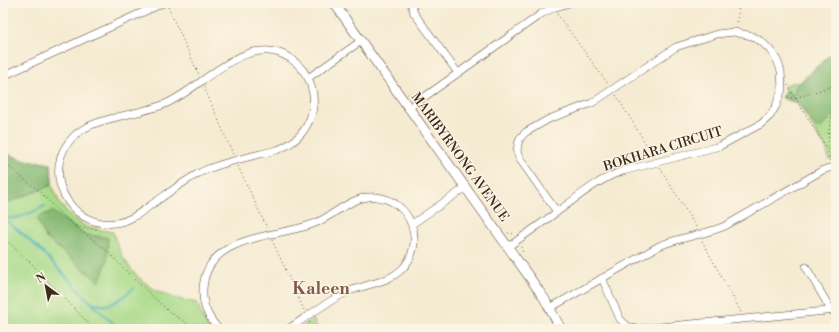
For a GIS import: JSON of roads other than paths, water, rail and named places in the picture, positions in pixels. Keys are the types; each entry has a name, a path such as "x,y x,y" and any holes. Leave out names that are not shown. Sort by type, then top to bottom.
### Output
{"street":[{"path":"3,76 163,3"},
{"name":"MARIBYRNONG AVENUE","path":"334,3 537,288 561,329"},
{"path":"411,3 414,13 458,73"},
{"path":"409,108 541,14 569,3"},
{"name":"BOKHARA CIRCUIT","path":"508,247 609,176 713,148 733,140 766,120 773,111 780,96 782,77 774,55 757,39 746,34 736,32 717,34 676,47 592,103 548,119 533,127 523,135 518,144 517,152 519,158 557,212"},
{"path":"308,78 361,41"},
{"path":"268,50 284,55 298,64 308,78 314,95 312,113 305,129 288,145 277,150 204,171 132,218 121,222 103,223 86,217 76,211 65,196 59,179 59,167 62,156 70,140 79,132 90,126 169,102 235,59 250,52 268,50"},
{"path":"550,308 664,243 708,232 725,226 823,170 834,168"},
{"path":"412,224 466,188"},
{"path":"219,329 205,308 203,284 206,273 212,262 220,253 230,246 241,242 311,225 323,220 355,200 365,197 381,198 396,204 407,215 412,224 414,235 413,250 406,264 399,272 390,278 345,294 288,329"},
{"path":"602,278 620,319 627,326 638,329 833,310 806,267"}],"waterway":[{"path":"3,219 19,217 45,206"},
{"path":"3,219 49,258 90,302 120,329"},
{"path":"92,303 99,305 110,304 120,299 134,288"}],"district":[{"name":"Kaleen","path":"321,289"}]}
